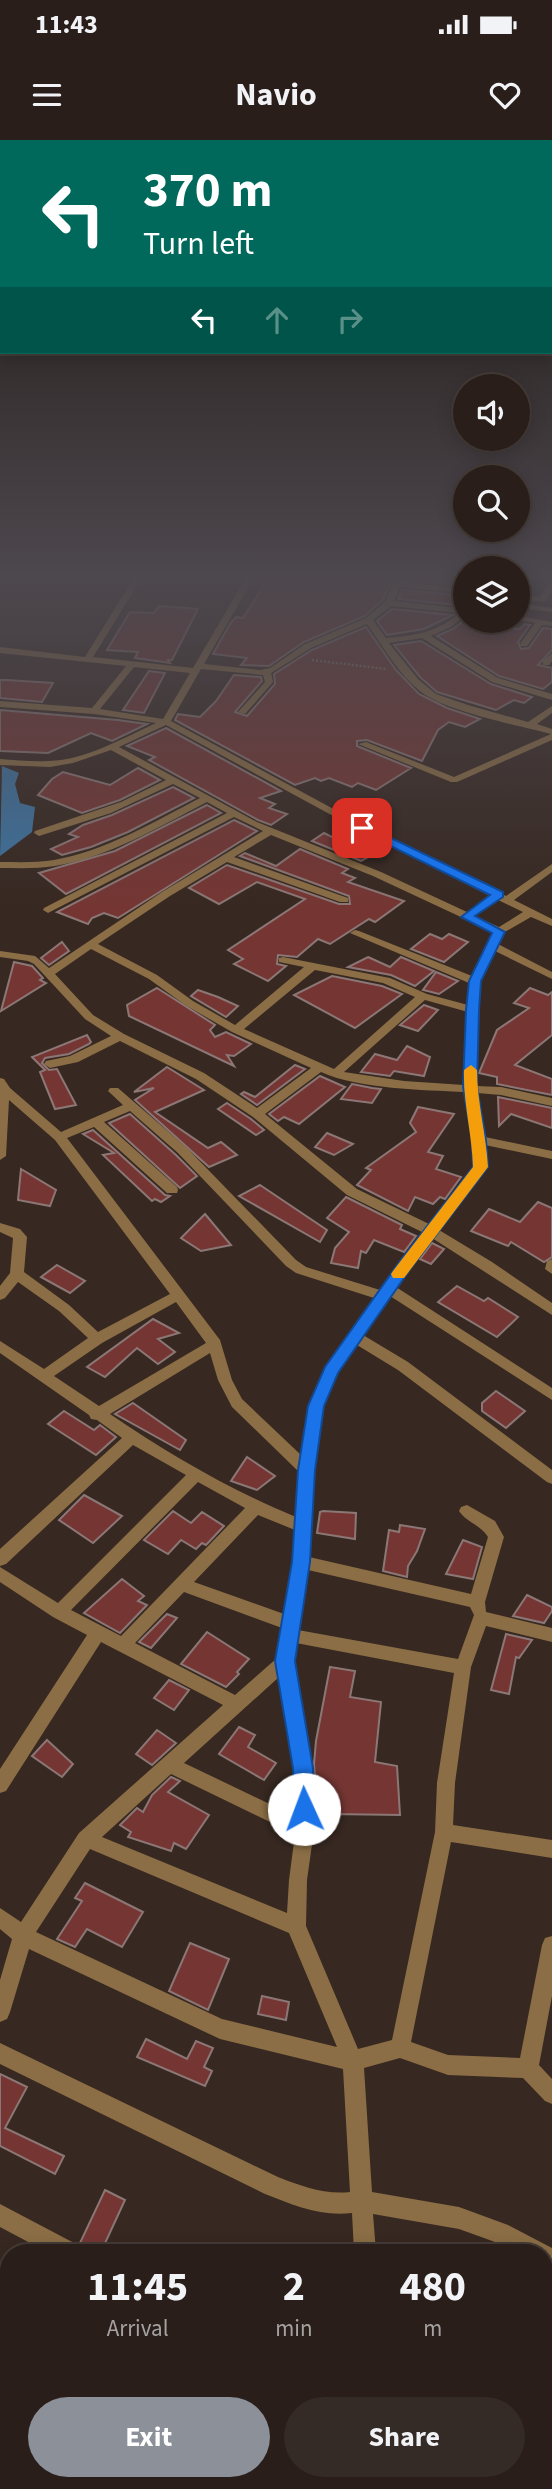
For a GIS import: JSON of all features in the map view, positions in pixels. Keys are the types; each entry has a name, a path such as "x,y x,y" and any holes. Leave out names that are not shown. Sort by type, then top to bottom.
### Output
{"street":[{"path":"94,711 112,689"},
{"path":"0,762 61,763 112,747 166,722 186,689"},
{"path":"242,712 266,689"},
{"path":"423,689 432,695 552,732"},
{"path":"524,689 552,697"},
{"path":"0,704 94,711 166,722 362,828 552,923"},
{"path":"531,724 552,709"},
{"path":"363,744 454,780 552,737"},
{"path":"112,747 270,831 377,874 467,917 552,976"},
{"path":"39,833 151,794 173,780"},
{"path":"0,865 41,865 63,861 163,822 208,798"},
{"path":"48,910 234,813"},
{"path":"47,974 166,894 270,831"},
{"path":"226,858 303,883 344,900"},
{"path":"467,917 552,867"},
{"path":"365,2244 353,2061 296,1926 298,1880 305,1830 303,1768 285,1661 301,1562 307,1470 316,1406 331,1371 480,1167 479,1140 470,1087 475,981 496,939 531,912"},
{"path":"355,933 475,981"},
{"path":"91,945 153,977 189,1003 236,1030 335,1074 404,1085 470,1087 552,1102"},
{"path":"0,954 31,958 44,967 47,974 89,1017 120,1036 200,1076 257,1114 352,1192 431,1231 487,1265 552,1310"},
{"path":"284,960 386,980 423,996 472,1010"},
{"path":"236,1030 313,966"},
{"path":"335,1074 423,996"},
{"path":"50,1064 75,1059 120,1036"},
{"path":"257,1114 320,1067"},
{"path":"0,1156 3,1086"},
{"path":"3,1086 59,1138 215,1344 225,1380 237,1403 307,1470"},
{"path":"114,1091 182,1150 290,1263 301,1270 386,1293 552,1395"},
{"path":"59,1138 132,1106"},
{"path":"95,1121 172,1190"},
{"path":"479,1140 552,1155"},
{"path":"0,1227 15,1232 20,1237 17,1274 0,1295"},
{"path":"17,1274 64,1308 97,1339"},
{"path":"44,1376 97,1339 177,1296"},
{"path":"355,1337 403,1366 552,1478"},
{"path":"96,1415 215,1344"},
{"path":"0,1346 96,1415 132,1437 256,1507 302,1526"},
{"path":"0,1559 132,1437"},
{"path":"59,1612 196,1474"},
{"path":"124,1644 256,1507"},
{"path":"400,2048 444,1832 446,1783 463,1667 496,1537 489,1525 467,1511"},
{"path":"301,1562 479,1610 552,1635"},
{"path":"0,1574 59,1612 237,1704"},
{"path":"181,1584 290,1629 463,1667"},
{"path":"0,1785 99,1631"},
{"path":"0,2012 23,1936 86,1839 285,1661"},
{"path":"168,1764 305,1830"},
{"path":"444,1832 552,1849"},
{"path":"86,1839 296,1926"},
{"path":"0,1917 23,1936 220,2029 353,2061 400,2048 448,2065 527,2068 552,2094"},
{"path":"527,2068 552,1945"},
{"path":"0,2053 273,2186 311,2200 339,2204 362,2201 459,2218 521,2244"},
{"path":"0,2215 53,2244"}],"water":[{"path":"2,766 19,773 15,784 20,803 35,807 32,832 0,856"}],"building":[{"path":"0,689 50,689 42,702 0,698"},
{"path":"137,689 157,689 144,713 123,710"},
{"path":"225,689 255,689 235,712 247,716 271,689 414,689 447,708 480,719 465,727 449,722 438,730 422,761 367,740 357,741 357,746 411,768 376,790 358,783 352,787 329,778 321,781 315,778 295,785 175,720 178,714 200,717"},
{"path":"433,689 506,689 532,697 524,703 514,700 496,710"},
{"path":"0,710 147,724 112,741 91,733 48,753 0,751"},
{"path":"166,728 281,791 260,798 275,804 269,808 287,814 271,825 258,820 149,760 155,757 127,746"},
{"path":"138,768 160,780 120,800 82,813 38,795 52,779 63,772 110,785"},
{"path":"173,787 194,798 128,832 91,847 62,855 51,849 78,837 69,834 83,825"},
{"path":"207,805 221,813 66,894 39,873 115,851"},
{"path":"234,820 257,831 118,918 104,913 92,918 88,924 57,912"},
{"path":"324,833 370,856 361,861 312,841"},
{"path":"300,849 348,869 342,873 355,878 348,882 404,901 375,922 369,919 330,944 318,939 297,957 278,955 277,964 286,966 268,981 234,964 243,959 228,950 305,899 257,882 219,904 189,888 227,865 339,904 350,904 349,896 240,856 245,853 276,866"},
{"path":"430,934 442,939 449,934 468,942 444,962 411,949"},
{"path":"62,942 69,951 49,965 41,958"},
{"path":"368,957 390,967 401,957 434,971 415,986 391,975 348,967"},
{"path":"14,962 32,966 43,978 40,980 46,983 1,1011"},
{"path":"436,972 458,981 439,994 423,990"},
{"path":"332,976 382,986 402,994 355,1028 294,995"},
{"path":"157,988 215,1025 210,1030 215,1037 226,1032 251,1044 234,1056 227,1055 234,1066 129,1016 127,1005"},
{"path":"530,988 548,995 552,992 552,1035 515,1065 552,1079 552,1095 497,1084 497,1077 479,1073 497,1030 529,1008 514,1003"},
{"path":"198,990 238,1006 226,1017 191,996"},
{"path":"424,1005 438,1010 418,1031 400,1025"},
{"path":"87,1035 91,1042 89,1044 69,1054 45,1058 42,1063 49,1070 57,1069 76,1105 55,1109 40,1072 45,1070 32,1057"},
{"path":"407,1046 430,1057 424,1076 394,1071 390,1076 361,1072 375,1054 397,1060"},
{"path":"295,1065 305,1069 257,1105 241,1094 244,1092 255,1097"},
{"path":"167,1067 204,1090 155,1112 208,1148 221,1142 237,1155 209,1167 135,1100 154,1088 134,1092"},
{"path":"320,1076 345,1087 299,1124 284,1117 278,1121 269,1114"},
{"path":"352,1084 381,1089 372,1103 341,1099"},
{"path":"498,1097 552,1108 552,1128 511,1114 499,1126"},
{"path":"227,1103 264,1130 256,1135 218,1109"},
{"path":"418,1107 454,1114 428,1152 443,1156 436,1169 461,1177 445,1199 440,1197 433,1204 415,1197 408,1211 357,1185 371,1170 366,1168 416,1132 410,1123"},
{"path":"130,1114 197,1176 180,1188 109,1123"},
{"path":"93,1130 165,1195 170,1196 161,1202 155,1199 152,1201 103,1155 114,1153 83,1134"},
{"path":"327,1133 353,1144 334,1155 315,1147"},
{"path":"21,1169 56,1190 50,1206 18,1200"},
{"path":"260,1185 327,1230 320,1242 239,1196"},
{"path":"346,1197 402,1225 400,1229 416,1236 404,1252 374,1240 366,1253 361,1251 358,1268 331,1263 335,1248 349,1232 327,1218"},
{"path":"538,1202 552,1208 552,1257 544,1262 511,1242 508,1246 471,1231 489,1209 520,1222"},
{"path":"205,1214 231,1245 201,1251 181,1238"},
{"path":"432,1243 444,1249 431,1264 420,1259"},
{"path":"57,1265 85,1281 70,1293 41,1277"},
{"path":"457,1286 484,1301 488,1298 518,1317 497,1337 438,1302"},
{"path":"153,1319 179,1333 158,1339 175,1352 158,1364 137,1348 105,1377 87,1367"},
{"path":"496,1391 525,1411 506,1428 482,1411 482,1403"},
{"path":"133,1403 186,1440 180,1450 115,1414"},
{"path":"64,1411 94,1430 100,1425 116,1437 96,1455 48,1424"},
{"path":"247,1457 275,1476 257,1490 231,1481"},
{"path":"84,1495 122,1516 93,1543 59,1520"},
{"path":"173,1511 191,1523 202,1512 224,1526 206,1545 202,1543 196,1549 181,1540 168,1554 144,1540"},
{"path":"320,1512 356,1513 355,1539 317,1533"},
{"path":"400,1525 425,1529 408,1566 407,1577 383,1571 389,1530 399,1532"},
{"path":"463,1540 482,1547 473,1579 446,1574"},
{"path":"122,1579 144,1596 138,1601 147,1605 120,1633 84,1613"},
{"path":"527,1595 552,1607 544,1623 513,1616"},
{"path":"167,1614 177,1618 151,1648 139,1642"},
{"path":"207,1632 249,1659 226,1687 181,1664"},
{"path":"506,1634 532,1640 519,1658 516,1657 509,1694 491,1690"},
{"path":"330,1667 355,1671 350,1697 381,1702 375,1762 397,1766 400,1815 331,1814 330,1825 316,1824 316,1741"},
{"path":"169,1680 189,1690 174,1710 154,1698"},
{"path":"239,1727 255,1735 248,1747 276,1763 264,1780 219,1754"},
{"path":"157,1730 176,1743 152,1765 136,1754"},
{"path":"47,1740 73,1764 62,1777 32,1756"},
{"path":"171,1777 180,1781 168,1792 209,1815 186,1849 174,1843 171,1851 128,1837 131,1832 120,1825 137,1808 143,1812 152,1795"},
{"path":"85,1883 143,1912 122,1947 87,1929 75,1947 57,1939 82,1901 75,1898"},
{"path":"190,1943 229,1959 208,2010 169,1991"},
{"path":"262,1996 289,2002 286,2020 258,2014"},
{"path":"146,2039 187,2059 196,2041 213,2048 204,2067 212,2071 205,2086 137,2057"},
{"path":"0,2074 27,2087 5,2128 64,2156 55,2174 0,2146"},
{"path":"105,2190 125,2200 105,2244 79,2244"}],"slow traffic":[{"path":"399,1274 464,1192 480,1167 479,1140 470,1087 471,1070"}],"route":[{"path":"304,1809 303,1768 285,1661 301,1562 307,1470 316,1406 331,1371 405,1264 464,1192 480,1167 479,1140 470,1087 472,1010 475,981 499,932 467,917 498,895 362,828"}]}
